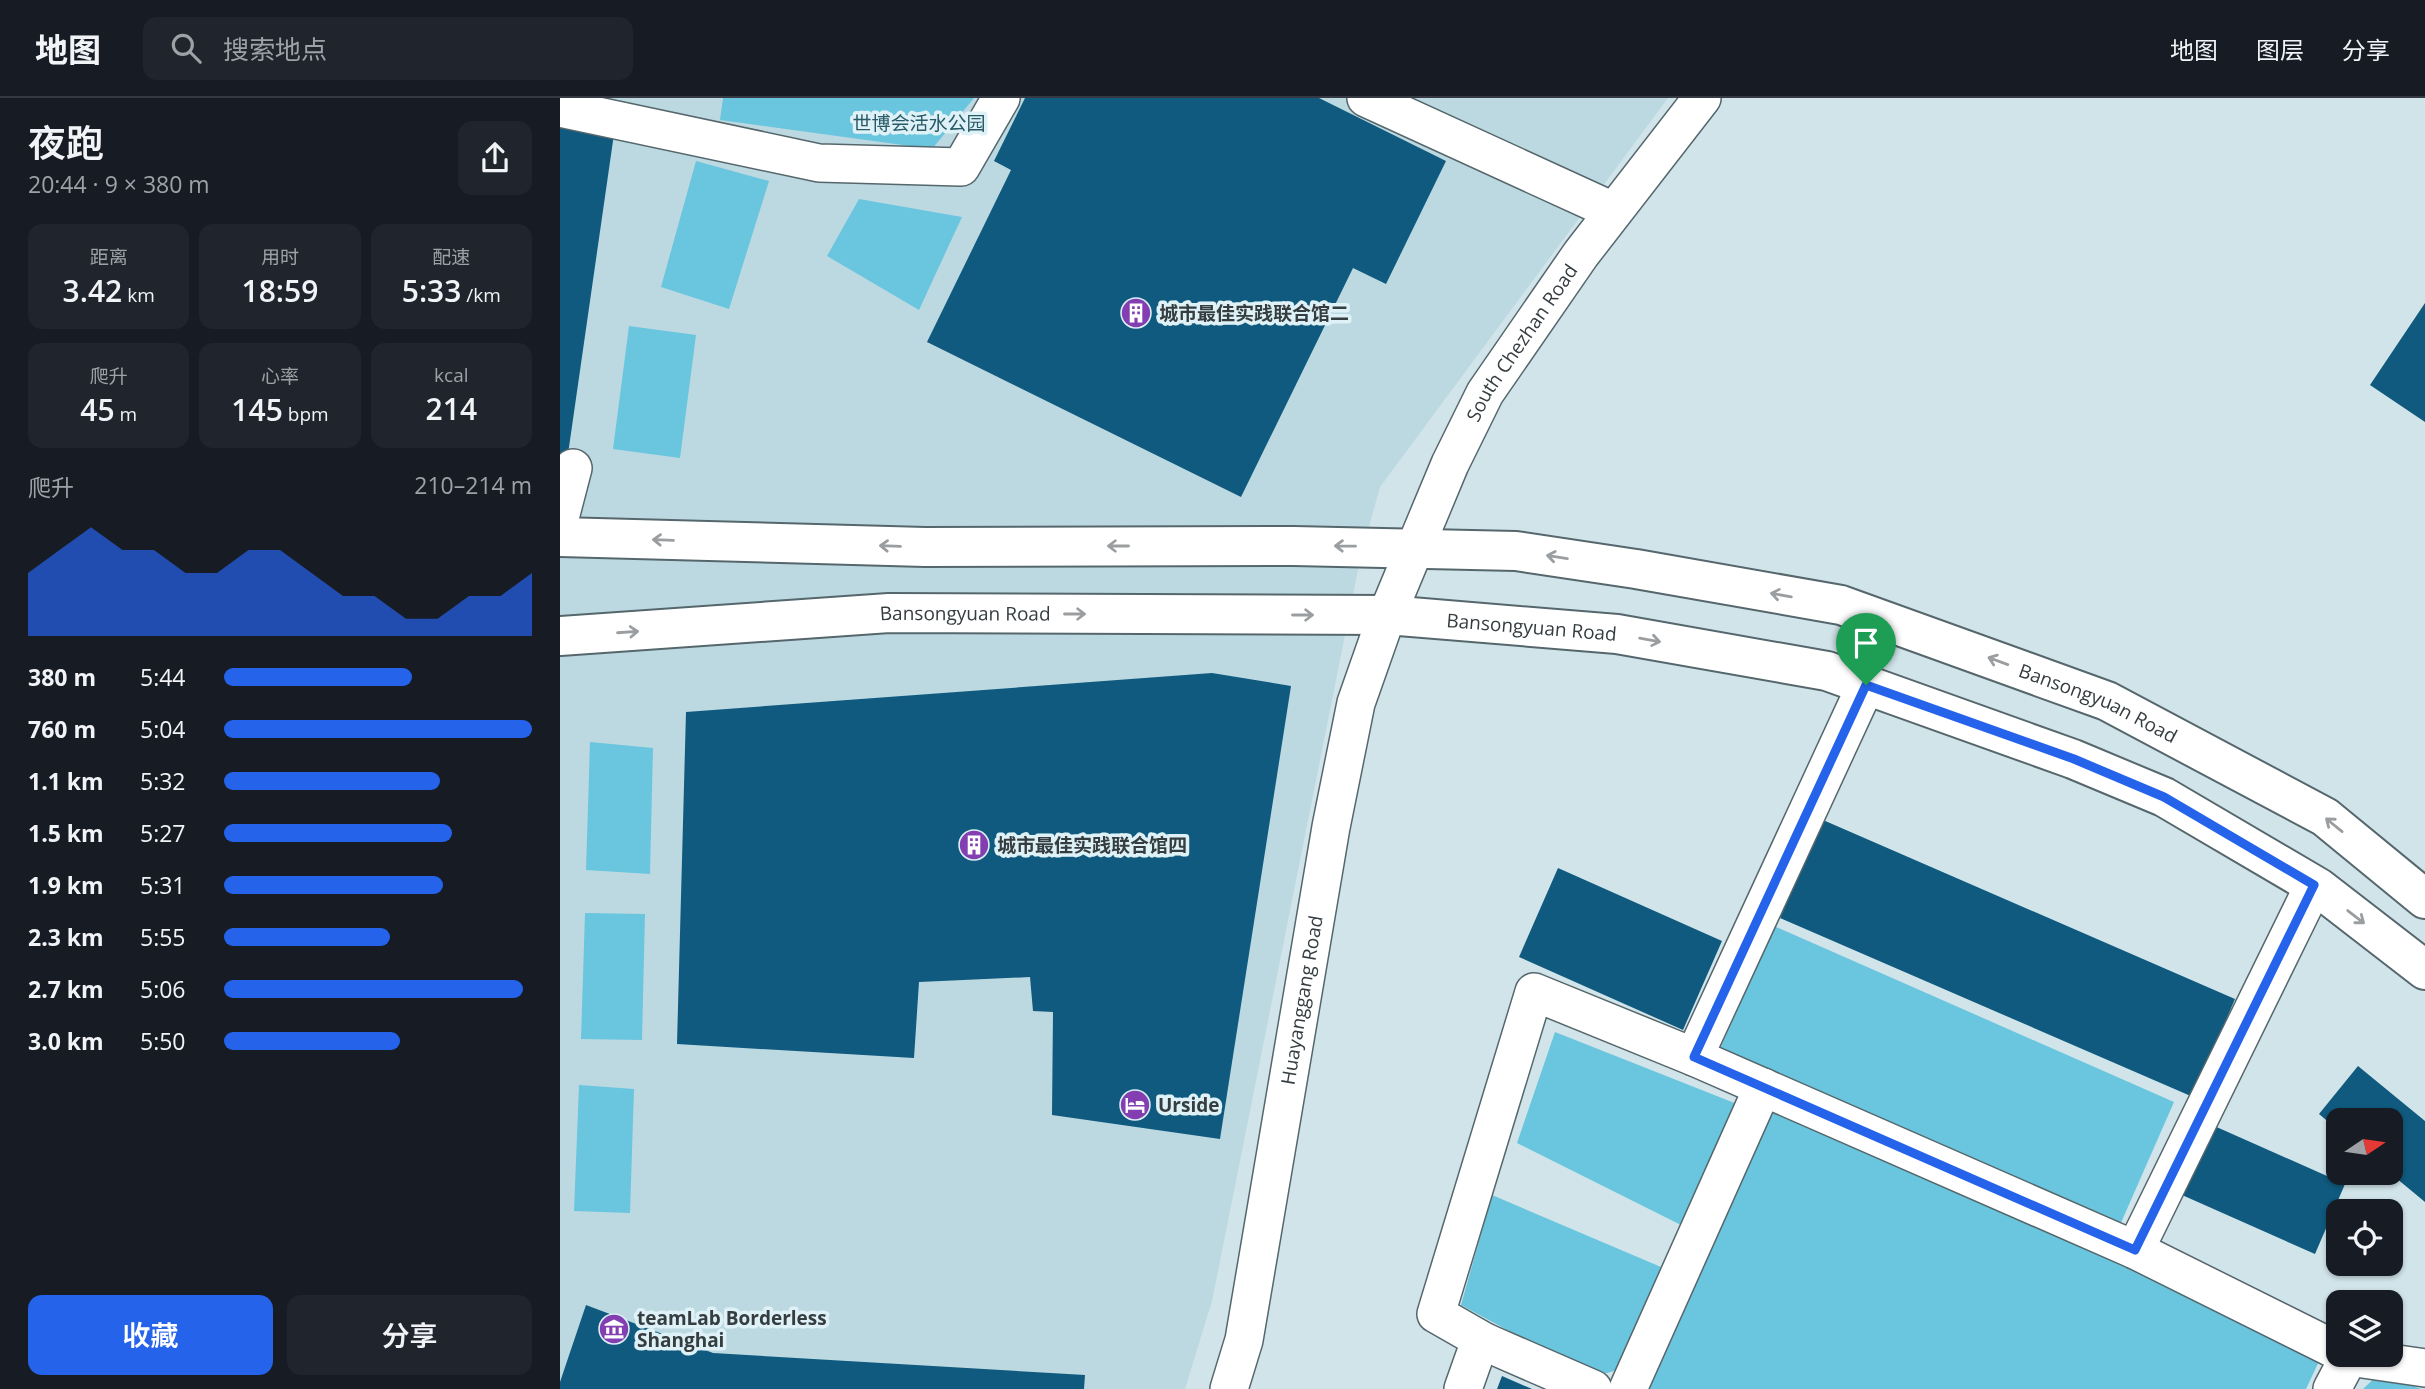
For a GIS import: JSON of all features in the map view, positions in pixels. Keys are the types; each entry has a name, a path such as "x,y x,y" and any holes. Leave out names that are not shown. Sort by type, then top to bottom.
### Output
{"main road":[{"name":"Bansongyuan Road","path":"560,537 925,547 1414,547 1516,551 1841,605 2107,701 2325,817 2425,898"},
{"name":"Bansongyuan Road","path":"560,636 889,613 1387,615 1617,634 1827,671 2074,759 2164,797 2314,885 2425,970"}],"street":[{"path":"560,108 819,163 961,167 1001,98"},
{"path":"1366,98 1613,211"},
{"name":"South Chezhan Road","path":"1387,615 1450,464 1485,393 1613,211 1703,98"},
{"path":"560,518 573,468"},
{"name":"Huayanggang Road","path":"1229,1389 1244,1340 1331,827 1356,703 1387,615"},
{"path":"1694,1057 1866,685"},
{"path":"2135,1250 2314,885"},
{"path":"1593,1389 1485,1342 1436,1314 1534,992 1694,1057 2135,1250 2326,1345"},
{"path":"1628,1389 1763,1087"},
{"path":"1463,1389 1475,1355 1485,1342"},
{"path":"2403,1364 2425,1368"},
{"path":"2332,1389 2340,1367"}],"shaded area":[{"path":"560,98 1668,98 1380,487 1361,555 1212,1301 1185,1389 560,1389"}],"green space":[{"name":"世博会活水公园","path":"723,98 974,98 932,149 720,120"},
{"path":"696,161 769,181 729,309 661,287"},
{"path":"859,199 962,217 919,310 827,256"},
{"path":"629,326 696,335 680,458 613,449"},
{"path":"590,742 653,748 650,874 586,870"},
{"path":"585,913 645,914 642,1040 581,1039"},
{"path":"1774,926 2174,1102 2120,1225 1720,1049"},
{"path":"1555,1032 1737,1104 1685,1227 1517,1143"},
{"path":"579,1085 634,1089 630,1213 574,1211"},
{"path":"1772,1104 2321,1357 2306,1389 1649,1389"},
{"path":"1492,1195 1661,1267 1617,1370 1594,1377 1461,1305"},
{"path":"2380,1373 2421,1389 2363,1389"}],"building":[{"name":"城市最佳实践联合馆二","path":"1025,98 1319,98 1446,161 1386,284 1353,268 1241,497 927,342 1011,170 994,161"},
{"path":"560,126 614,134 566,468 560,467"},
{"path":"2425,303 2425,422 2370,385"},
{"name":"城市最佳实践联合馆四","path":"1212,673 1291,686 1220,1139 1052,1115 1053,1012 1033,1011 1030,977 919,982 914,1058 677,1044 686,712"},
{"path":"1823,820 2235,999 2193,1097 1780,918"},
{"path":"1558,868 1722,941 1683,1030 1519,957"},
{"path":"2358,1066 2425,1121 2425,1202 2403,1184 2403,1108 2326,1108 2326,1120 2319,1114"},
{"path":"2212,1125 2326,1176 2326,1185 2345,1185 2339,1199 2326,1199 2326,1228 2315,1254 2182,1195"},
{"name":"teamLab Borderless Shanghai","path":"586,1305 713,1353 1085,1375 1084,1389 560,1389"},
{"path":"1502,1376 1532,1389 1497,1389"}],"place":[{"name":"城市最佳实践联合馆二","path":"1136,313"},
{"name":"城市最佳实践联合馆四","path":"974,845"},
{"name":"Urside","path":"1135,1105"},
{"name":"teamLab Borderless Shanghai","path":"614,1329"}],"route":[{"path":"1866,685 2074,759 2164,797 2314,885 2135,1250 1694,1057 1866,685"}]}
